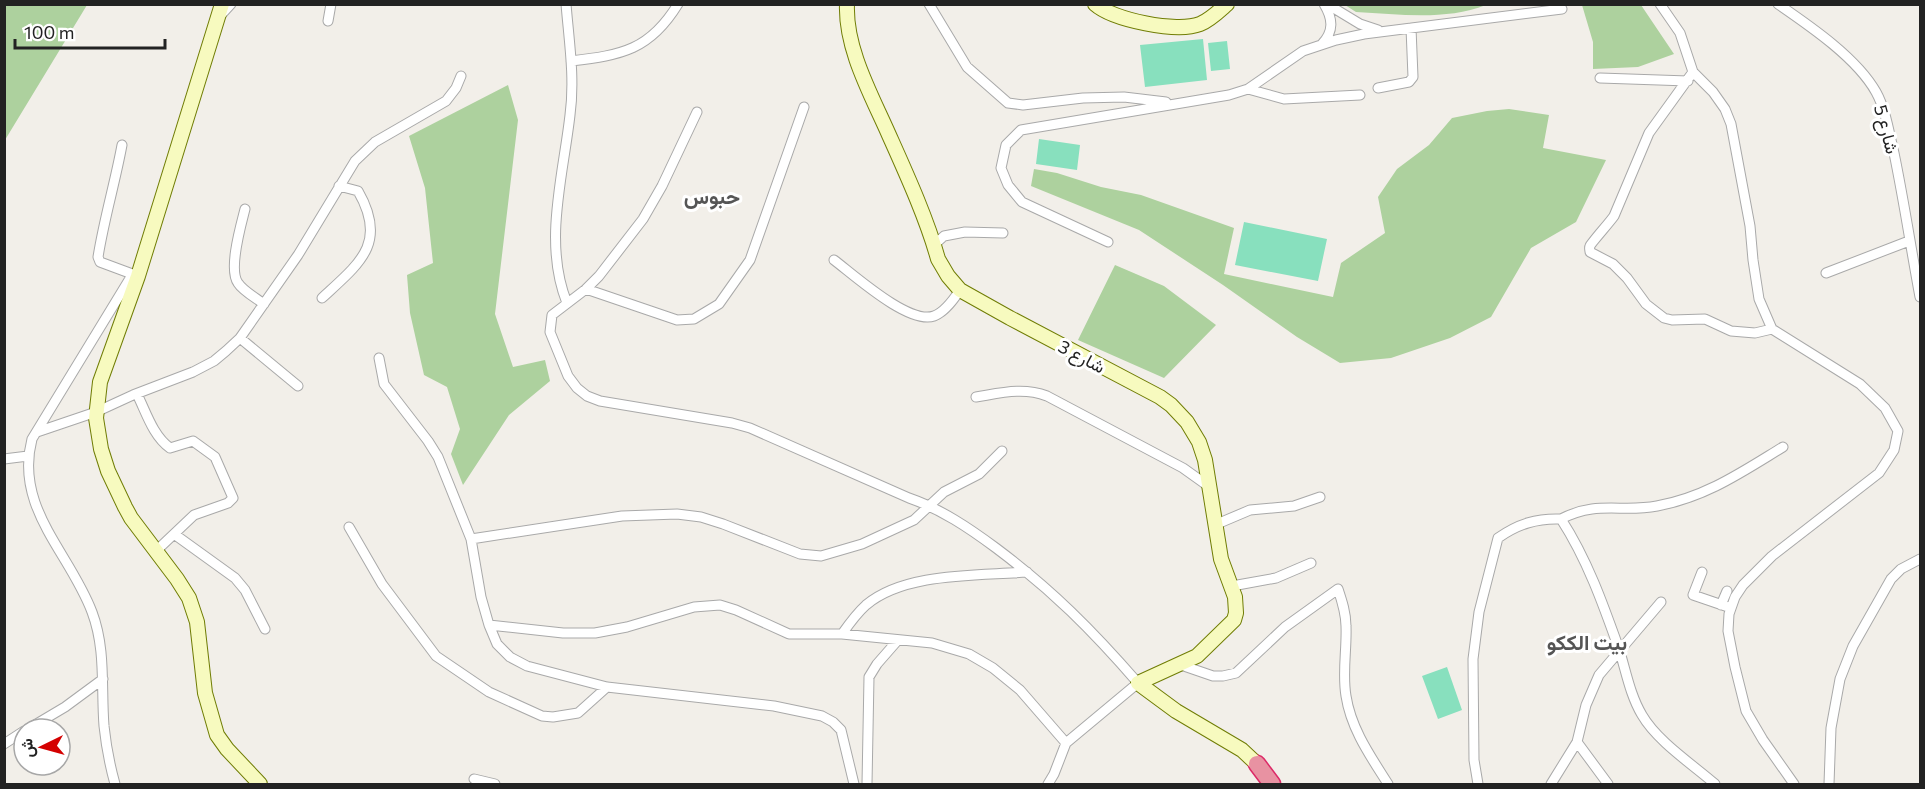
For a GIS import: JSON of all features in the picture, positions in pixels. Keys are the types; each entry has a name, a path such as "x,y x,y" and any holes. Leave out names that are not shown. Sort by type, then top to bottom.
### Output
{"highway":[{"path":"1257,764 1263,784"},
{"path":"1257,764 1272,784"}],"street":[{"path":"222,4 100,382 96,430 108,471 131,518 189,598 197,622 205,693 218,735 227,749 260,784"},
{"path":"216,20 231,4"},
{"path":"328,21 331,4"},
{"path":"566,4 571,61 570,114 556,233 556,264 561,289 567,303"},
{"path":"571,61 603,57 639,46 666,24 678,4"},
{"name":"شارع 3","path":"847,4 852,40 865,83 890,136 943,268 960,290 1171,405 1187,422 1199,442 1211,488 1221,559 1232,586 1236,613 1234,620 1203,651 1181,665 1138,683"},
{"path":"929,4 967,67 1008,103 1023,105 1083,98 1124,97 1175,104"},
{"path":"1095,4 1117,17 1189,27 1199,25 1213,17 1227,4"},
{"path":"1325,4 1360,24 1382,32"},
{"path":"1322,44 1330,33 1332,21 1325,4"},
{"path":"1660,4 1680,33 1691,76"},
{"name":"شارع 5","path":"1778,4 1820,34 1860,71 1876,92 1886,120 1920,297"},
{"path":"1108,242 1022,202 1008,185 1001,168 1006,145 1021,130 1248,90 1303,51 1322,44 1382,32 1562,9"},
{"path":"1378,88 1409,82 1413,77 1411,28"},
{"path":"37,432 96,412 194,372 214,361 240,338 264,304 298,255 355,161 365,150 446,101 456,88 461,76"},
{"path":"1691,76 1649,133 1614,216 1590,244 1590,252 1613,264 1627,278 1646,304 1664,318 1671,320 1705,318 1731,332 1755,333 1772,329"},
{"path":"1600,78 1691,76 1713,92 1731,124 1746,198 1760,299 1772,329 1851,377 1876,398 1896,425 1897,443 1879,473 1772,556 1743,585 1727,621 1746,711 1794,784"},
{"path":"1248,90 1284,99 1360,95"},
{"path":"586,289 677,320 694,320 719,304 750,260 804,107"},
{"path":"697,112 662,186 643,219 609,265 586,289 552,315 550,332 568,376 577,388 587,396 600,401 741,425 930,505 978,535 1027,572 1096,634 1138,683 1176,711 1242,750 1257,764"},
{"path":"122,145 104,219 98,257 100,262 135,275"},
{"path":"322,298 364,254 372,237 369,210 358,191 339,186"},
{"path":"245,209 234,272 237,283 264,304"},
{"path":"934,245 944,236 965,232 1003,233"},
{"path":"1826,273 1909,241"},
{"path":"834,260 903,310 924,318 941,312 960,290"},
{"path":"115,784 104,725 100,645 92,612 39,516 31,490 28,456 32,439 135,275"},
{"path":"240,338 298,386"},
{"path":"379,358 384,384 438,457 471,539 481,597 489,625 497,644 510,657 526,666 607,687 764,705 822,716 838,726 844,736 854,784"},
{"path":"976,397 1019,391 1037,392 1183,468 1211,488"},
{"path":"137,394 157,434 167,446 170,448 193,441 215,457 233,495 232,501 194,515 156,551"},
{"path":"1478,784 1474,760 1473,659 1477,626 1498,538 1512,529 1538,519 1561,519 1576,511 1598,507 1640,508 1671,503 1720,486 1783,447"},
{"path":"471,539 622,516 677,514 701,517 723,524 800,554 821,556 862,544 920,516 944,492 979,474 1002,451"},
{"path":"4,459 28,456"},
{"path":"1217,524 1250,510 1294,506 1320,497"},
{"path":"1561,519 1585,562 1620,652 1633,696 1648,724 1715,784"},
{"path":"349,527 382,584 436,656 489,692 542,716 554,717 578,713 607,687"},
{"path":"174,534 235,578 245,590 265,628"},
{"path":"1829,784 1833,714 1844,667 1853,646 1891,579 1901,569 1920,559"},
{"path":"1232,586 1276,578 1311,563"},
{"path":"842,634 864,606 879,596 904,585 972,576 1027,572"},
{"path":"1702,572 1693,596 1731,608"},
{"path":"1181,665 1213,676 1236,673 1285,627 1338,589 1345,614 1344,679 1348,708 1356,730 1388,784"},
{"path":"1721,605 1727,591"},
{"path":"1551,784 1577,742 1586,705 1599,675 1661,602"},
{"path":"489,625 563,633 595,633 627,627 694,607 720,605 789,634 842,634 932,643 969,654 993,668 1028,698 1066,743"},
{"path":"867,784 869,677 898,640"},
{"path":"48,717 103,679"},
{"path":"1048,784 1066,743 1138,683"},
{"path":"1577,742 1608,784"},
{"path":"474,778 495,784"}],"green space":[{"path":"4,5 87,5 5,140"},
{"path":"1345,5 1486,5 1454,13 1422,15 1356,12"},
{"path":"1582,5 1641,5 1674,54 1638,67 1593,69 1593,42"},
{"path":"1203,39 1207,80 1145,87 1140,45"},
{"path":"1227,41 1230,69 1211,71 1208,43"},
{"path":"508,85 518,120 495,314 513,367 545,360 550,381 509,415 463,485 451,454 460,429 447,387 424,375 410,313 407,275 433,263 425,188 409,136"},
{"path":"1509,109 1549,115 1543,148 1606,160 1576,222 1531,248 1491,317 1450,338 1391,358 1340,363 1297,337 1139,230 1031,186 1034,169 1057,173 1101,187 1141,195 1234,228 1224,274 1333,297 1341,263 1385,233 1378,197 1397,169 1429,145 1452,118"},
{"path":"1039,139 1080,145 1077,170 1036,164"},
{"path":"1244,222 1327,239 1318,281 1235,265"},
{"path":"1115,265 1164,286 1216,325 1164,378 1078,340"},
{"path":"1447,667 1462,710 1438,719 1422,676"}],"district":[{"name":"حبوس","path":"712,195"},
{"name":"بيت الككو","path":"1587,641"}]}
